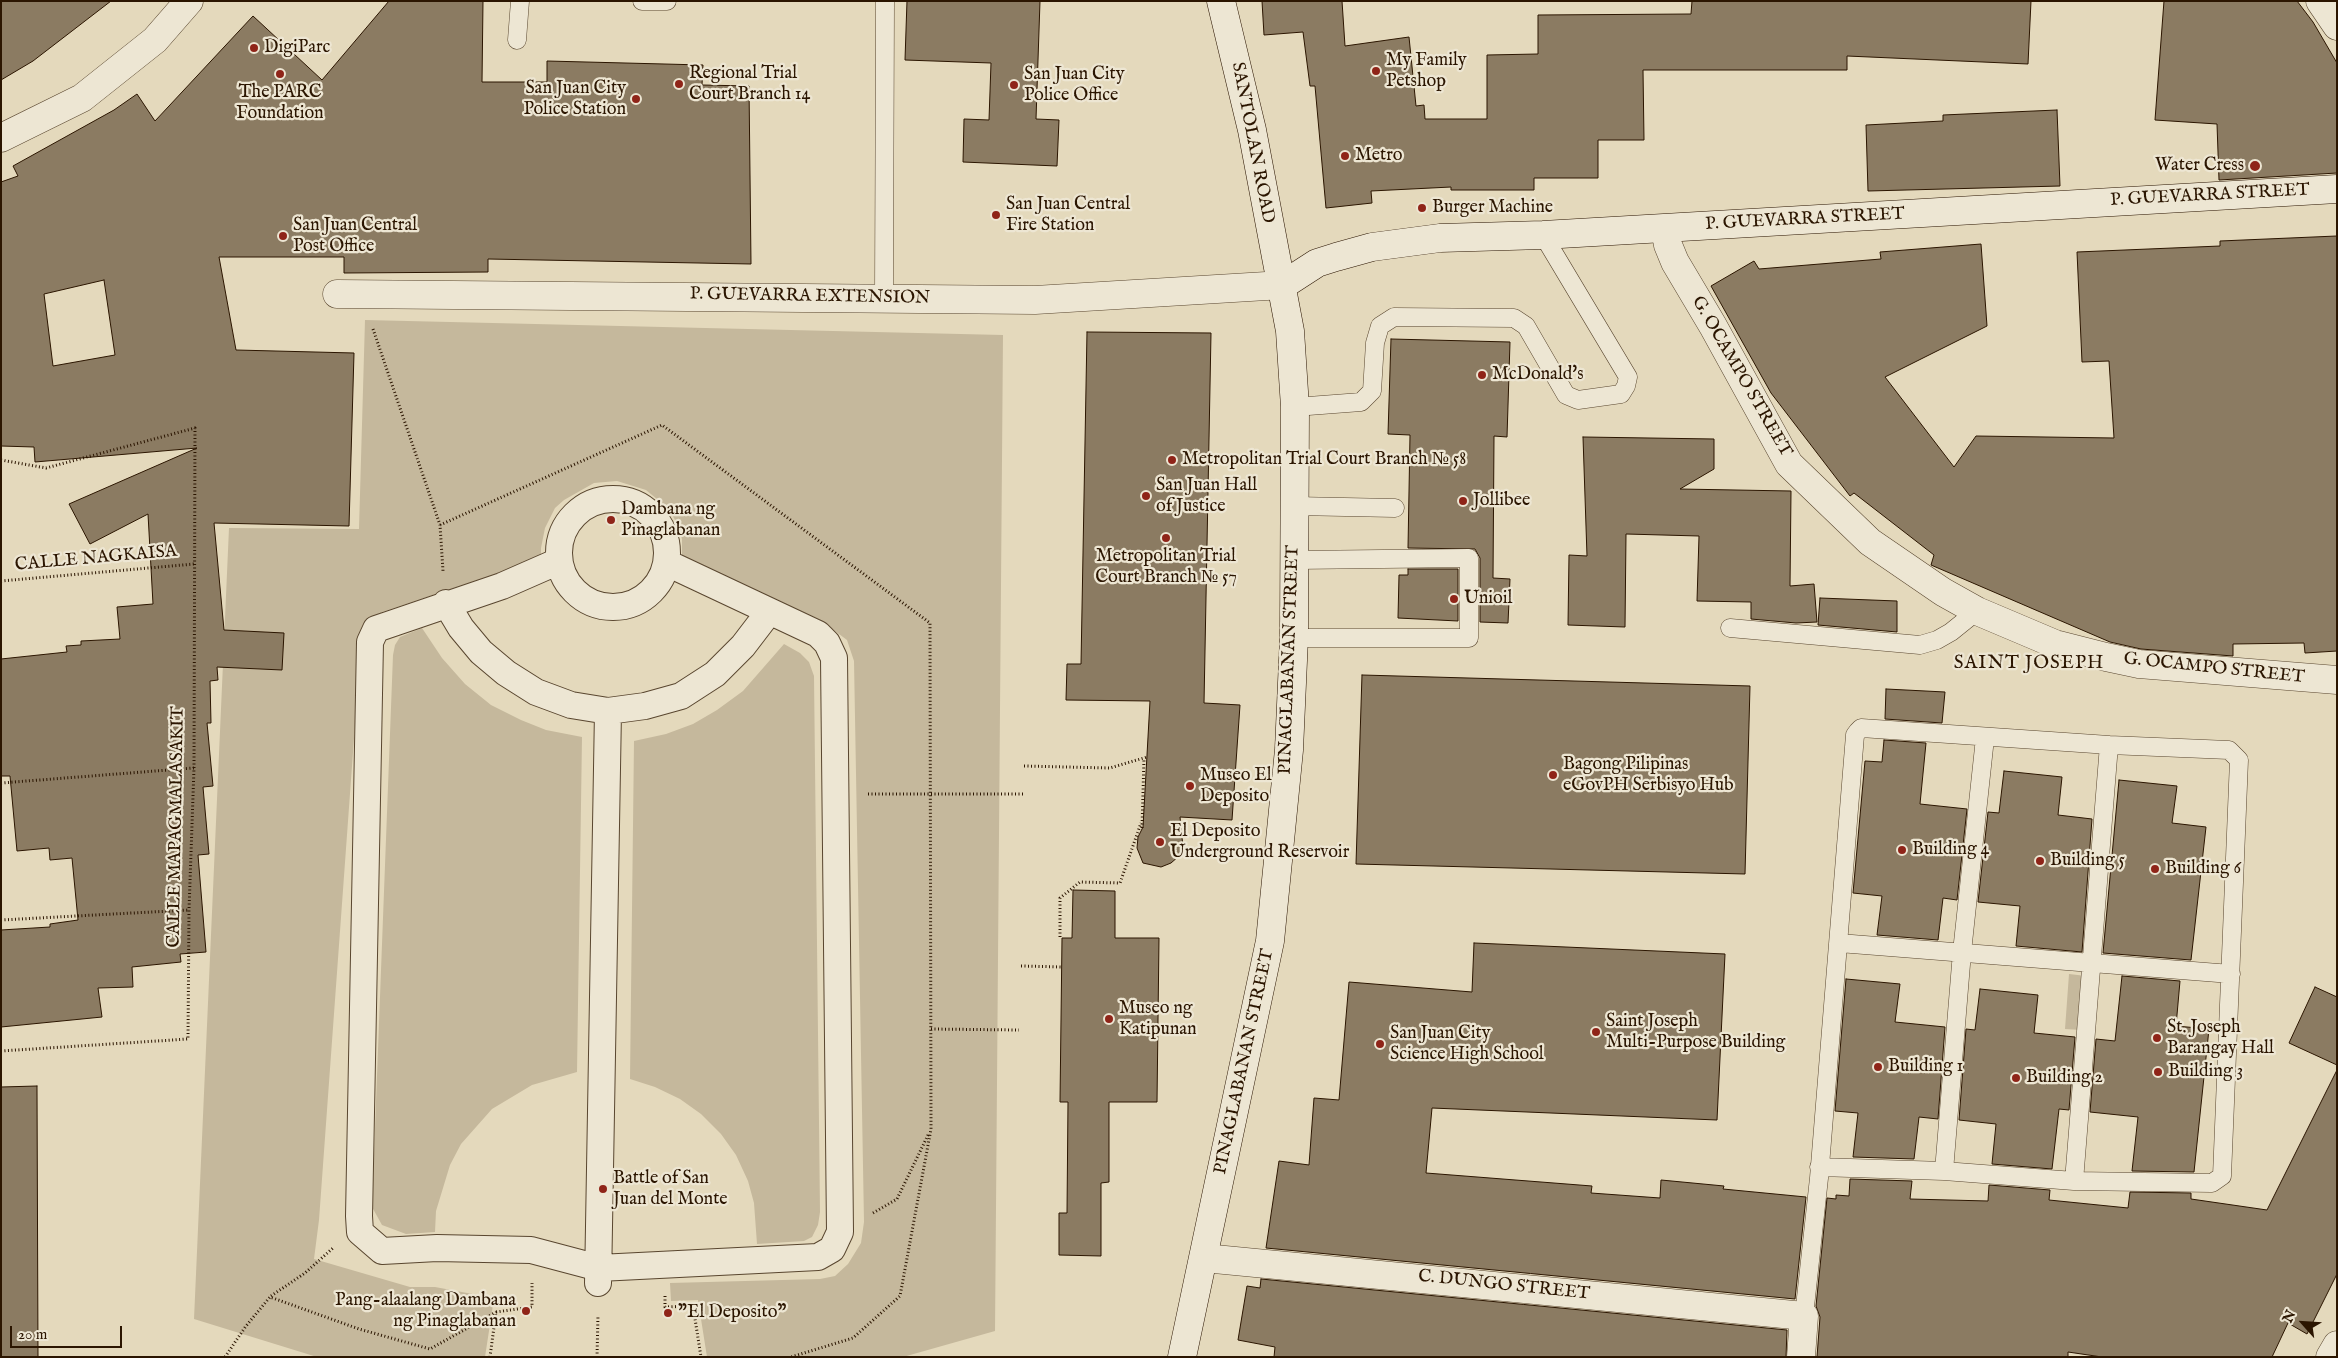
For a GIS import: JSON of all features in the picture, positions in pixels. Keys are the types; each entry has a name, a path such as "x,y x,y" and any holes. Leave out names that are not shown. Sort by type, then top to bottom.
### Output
{"street":[{"path":"1,138 82,98 155,40 189,1"},
{"name":"SANTOLAN ROAD","path":"1221,1 1252,130 1270,232 1283,285"},
{"path":"2326,2 2337,26"},
{"name":"P. GUEVARRA STREET","path":"1283,285 1317,263 1372,247 1440,238 1665,229 2337,189"},
{"name":"G. OCAMPO STREET","path":"1665,229 1668,245 1675,262 1790,464 1870,542 1943,592 1977,610 2054,644 2139,664 2337,680"},
{"name":"P. GUEVARRA EXTENSION","path":"348,293 1035,300 1283,285"},
{"name":"PINAGLABANAN STREET","path":"1182,1357 1270,942 1289,750 1294,638 1295,407 1293,360 1283,285"},
{"path":"614,498 633,502 649,512 660,526 667,544 667,563 661,579 651,593 637,603 621,608 612,608 587,602 574,592 564,578 559,561 560,543 566,525 579,511 596,502 614,498"},
{"path":"559,561 502,586 376,629 370,642 360,1232 382,1251 437,1248 531,1250 598,1275 665,1266 818,1257 832,1249 840,1232 834,658 827,643 818,634 667,563"},
{"path":"446,604 461,628 480,652 506,673 536,692 572,705 608,711 645,706 681,696 715,674 743,646 768,612"},
{"path":"598,1275 608,711"},
{"name":"C. DUNGO STREET","path":"1204,1258 1804,1316"},
{"path":"1800,1357 1804,1316"},
{"path":"2330,1357 2337,1345"}],"lane":[{"path":"517,40 520,1"},
{"path":"642,1 667,1"},
{"path":"884,298 885,1"},
{"path":"1295,407 1361,402 1372,391 1375,343 1380,326 1394,317 1514,318 1526,326 1566,395 1578,400 1621,394 1626,386 1628,377 1543,235"},
{"path":"1294,506 1395,508"},
{"path":"1294,638 1469,638 1469,558 1295,560"},
{"path":"1730,628 1920,645 1937,640 1951,632 1977,610"},
{"path":"1804,1316 1819,1173 1855,735 1858,731 1862,728 1985,738 2229,750 2239,760 2222,1176 2212,1183 2074,1181 1944,1171 1819,1173"},
{"path":"1944,1171 1962,952 1985,738"},
{"path":"2074,1181 2109,745"},
{"path":"1839,943 2231,974"}],"path":[{"path":"348,293 440,525 446,604"},
{"name":"CALLE MAPAGMALASAKIT","path":"1,460 46,468 195,428 194,768 189,910 188,1039 1,1051"},
{"name":"CALLE NAGKAISA","path":"1,581 194,564"},
{"path":"1024,766 1110,768 1146,757 1141,823 1120,884 1080,882 1060,898 1060,937"},
{"path":"1,783 194,768"},
{"path":"835,794 1024,794"},
{"path":"1141,823 1142,828"},
{"path":"1,920 189,910"},
{"path":"1021,966 1062,967"},
{"path":"931,1029 1019,1030"},
{"path":"840,1232 897,1199 932,1129"},
{"path":"225,1357 246,1326 270,1297 305,1273 335,1247 360,1232"},
{"path":"270,1297 358,1329 430,1349 496,1312 532,1307 531,1250"},
{"path":"665,1266 666,1307 693,1306 701,1357"},
{"path":"490,1357 496,1312"},
{"path":"597,1357 598,1318"}],"shaded area":[{"path":"365,320 1003,335 995,1331 903,1357 707,1357 698,1300 671,1301 670,1283 820,1279 835,1276 848,1264 861,1243 864,1222 854,661 847,640 819,619 682,561 682,539 669,509 646,490 617,481 594,483 564,500 555,508 545,528 541,559 382,612 372,619 360,656 319,1220 314,1259 410,1287 435,1287 494,1298 485,1357 317,1357 194,1319 229,528 359,529"},
{"path":"422,628 442,658 465,684 491,705 546,730 582,737 577,1072 532,1085 492,1109 461,1144 450,1165 436,1211 435,1232 406,1234 382,1225 372,1207 393,655 395,645 400,637"},
{"path":"784,644 800,653 809,662 814,676 820,1212 818,1225 812,1237 804,1241 757,1244 754,1203 748,1181 736,1155 721,1134 701,1114 680,1099 655,1087 630,1079 634,741 666,734 693,724 717,710 743,691"},
{"path":"2069,974 2086,976 2082,1030 2065,1029"}],"building":[{"path":"1,1 111,1 33,61 1,80"},
{"path":"389,1 483,1 482,82 547,82 547,61 703,65 702,85 749,86 751,264 488,259 488,272 344,273 344,257 219,257 236,350 354,353 349,526 214,523 224,630 284,633 282,670 217,667 218,680 210,681 211,723 207,723 213,786 203,787 209,854 198,855 206,952 180,954 181,962 132,967 133,987 98,988 102,1017 1,1027 1,930 50,927 50,924 78,920 72,858 50,860 49,848 17,851 10,776 1,776 1,659 67,652 66,646 81,645 81,641 120,639 117,607 153,604 148,514 90,544 69,504 197,448 35,462 34,447 1,446 1,182 18,176 13,166 114,110 137,94 155,121 253,16 322,80","holes":["104,280 115,355 53,366 44,294"]},
{"name":"San Juan City Police Office","path":"907,1 1040,1 1036,119 1059,120 1057,166 963,162 964,119 989,120 991,63 905,60"},
{"path":"1262,1 1342,1 1345,46 1409,37 1416,106 1424,105 1425,119 1487,119 1487,55 1538,54 1538,15 1691,14 1692,1 2031,1 2028,64 1847,56 1847,70 1643,70 1644,140 1598,140 1598,178 1534,178 1534,190 1451,190 1451,187 1371,191 1372,203 1326,208 1315,86 1310,86 1303,32 1264,35"},
{"path":"2164,1 2297,1 2313,22 2337,63 2337,173 2219,180 2217,124 2155,120"},
{"path":"2057,110 2060,186 1868,191 1866,125 1943,121 1943,115"},
{"path":"2337,236 2337,651 2305,653 2304,643 2233,644 2233,656 2141,649 2110,642 1931,565 1934,555 1854,493 1850,496 1771,393 1711,286 1754,261 1759,269 1881,259 1880,252 1981,244 1987,326 1885,377 1954,467 1976,436 2114,438 2109,361 2082,362 2077,252 2220,246 2220,241"},
{"name":"San Juan Hall of Justice","path":"1087,332 1211,333 1204,703 1240,705 1232,820 1180,817 1183,847 1179,856 1171,863 1161,867 1143,863 1137,848 1138,837 1143,827 1150,701 1066,700 1067,664 1081,664"},
{"path":"1391,339 1510,342 1507,437 1494,436 1493,578 1510,579 1508,623 1480,622 1480,558 1475,549 1408,548 1410,435 1388,434"},
{"path":"1583,437 1714,439 1714,469 1680,489 1791,491 1790,586 1814,584 1817,622 1796,623 1751,619 1751,602 1697,601 1699,536 1626,534 1625,627 1568,625 1569,555 1587,556"},
{"path":"1408,569 1458,569 1458,621 1398,618 1399,575 1408,575"},
{"path":"1820,598 1897,601 1897,632 1818,625"},
{"path":"1362,675 1750,686 1745,874 1356,864"},
{"path":"1886,689 1945,692 1942,723 1885,719"},
{"name":"Building 4","path":"1884,740 1926,743 1920,804 1967,809 1957,900 1943,898 1938,940 1877,935 1882,896 1853,893 1865,761 1882,762"},
{"name":"Building 5","path":"2004,771 2062,777 2058,815 2092,819 2082,952 2016,946 2020,906 1978,902 1988,812 1999,813"},
{"name":"Building 6","path":"2119,780 2177,786 2172,823 2206,827 2191,960 2103,953"},
{"name":"Museo ng Katipunan","path":"1073,890 1115,891 1115,938 1159,938 1157,1102 1109,1102 1109,1182 1101,1183 1101,1256 1059,1255 1059,1213 1067,1213 1068,1102 1060,1102 1062,938 1072,938"},
{"path":"1474,943 1725,954 1717,1120 1432,1108 1426,1173 1592,1186 1591,1193 1660,1198 1661,1180 1724,1186 1723,1189 1806,1197 1795,1299 1266,1248 1279,1161 1309,1165 1314,1098 1339,1100 1349,982 1472,992"},
{"name":"Building 3","path":"2122,976 2180,981 2176,1026 2209,1029 2194,1172 2132,1171 2138,1117 2090,1112 2096,1039 2115,1041"},
{"name":"Building 1","path":"1846,979 1900,984 1895,1022 1945,1027 1938,1119 1919,1117 1914,1159 1853,1157 1858,1113 1835,1111"},
{"path":"2315,987 2337,997 2337,1065 2289,1043"},
{"name":"Building 2","path":"1980,989 2038,995 2034,1033 2075,1037 2069,1110 2059,1109 2052,1169 1992,1164 1996,1124 1959,1120 1966,1029 1975,1030"},
{"path":"2337,1070 2337,1274 2307,1334 2288,1323 2272,1357 2102,1357 2068,1352 2068,1357 1817,1357 1820,1317 1816,1306 1827,1198 1836,1199 1836,1195 1849,1196 1850,1179 1912,1181 1910,1199 1988,1201 1989,1185 2050,1190 2049,1200 2128,1208 2130,1192 2191,1193 2191,1199 2267,1210"},
{"path":"37,1086 38,1357 1,1357 1,1087"},
{"path":"1261,1279 1787,1330 1786,1357 1274,1357 1275,1347 1238,1340 1247,1286 1260,1288"}],"place":[{"name":"DigiParc","path":"254,48"},
{"name":"My Family Petshop","path":"1376,71"},
{"name":"The PARC Foundation","path":"280,74"},
{"name":"Regional Trial Court Branch 14","path":"679,84"},
{"name":"San Juan City Police Office","path":"1014,85"},
{"name":"San Juan City Police Station","path":"636,99"},
{"name":"Metro","path":"1345,156"},
{"name":"Water Cress","path":"2255,166"},
{"name":"Burger Machine","path":"1422,208"},
{"name":"San Juan Central Fire Station","path":"996,215"},
{"name":"San Juan Central Post Office","path":"283,236"},
{"name":"McDonald's","path":"1482,375"},
{"name":"Metropolitan Trial Court Branch № 58","path":"1172,460"},
{"name":"San Juan Hall of Justice","path":"1146,496"},
{"name":"Jollibee","path":"1463,501"},
{"name":"Dambana ng Pinaglabanan","path":"611,520"},
{"name":"Metropolitan Trial Court Branch № 57","path":"1166,538"},
{"name":"Unioil","path":"1454,599"},
{"name":"Bagong Pilipinas eGovPH Serbisyo Hub","path":"1553,775"},
{"name":"Museo El Deposito","path":"1190,786"},
{"name":"El Deposito Underground Reservoir","path":"1160,842"},
{"name":"Building 4","path":"1902,850"},
{"name":"Building 5","path":"2040,861"},
{"name":"Building 6","path":"2155,869"},
{"name":"Museo ng Katipunan","path":"1109,1019"},
{"name":"Saint Joseph Multi-Purpose Building","path":"1596,1032"},
{"name":"St. Joseph Barangay Hall","path":"2157,1038"},
{"name":"San Juan City Science High School","path":"1380,1044"},
{"name":"Building 1","path":"1878,1067"},
{"name":"Building 3","path":"2158,1072"},
{"name":"Building 2","path":"2016,1078"},
{"name":"Battle of San Juan del Monte","path":"603,1189"},
{"name":"Pang-alaalang Dambana ng Pinaglabanan","path":"526,1311"},
{"name":"\"El Deposito\"","path":"668,1313"}],"district":[{"name":"SAINT JOSEPH","path":"2029,664"}]}
